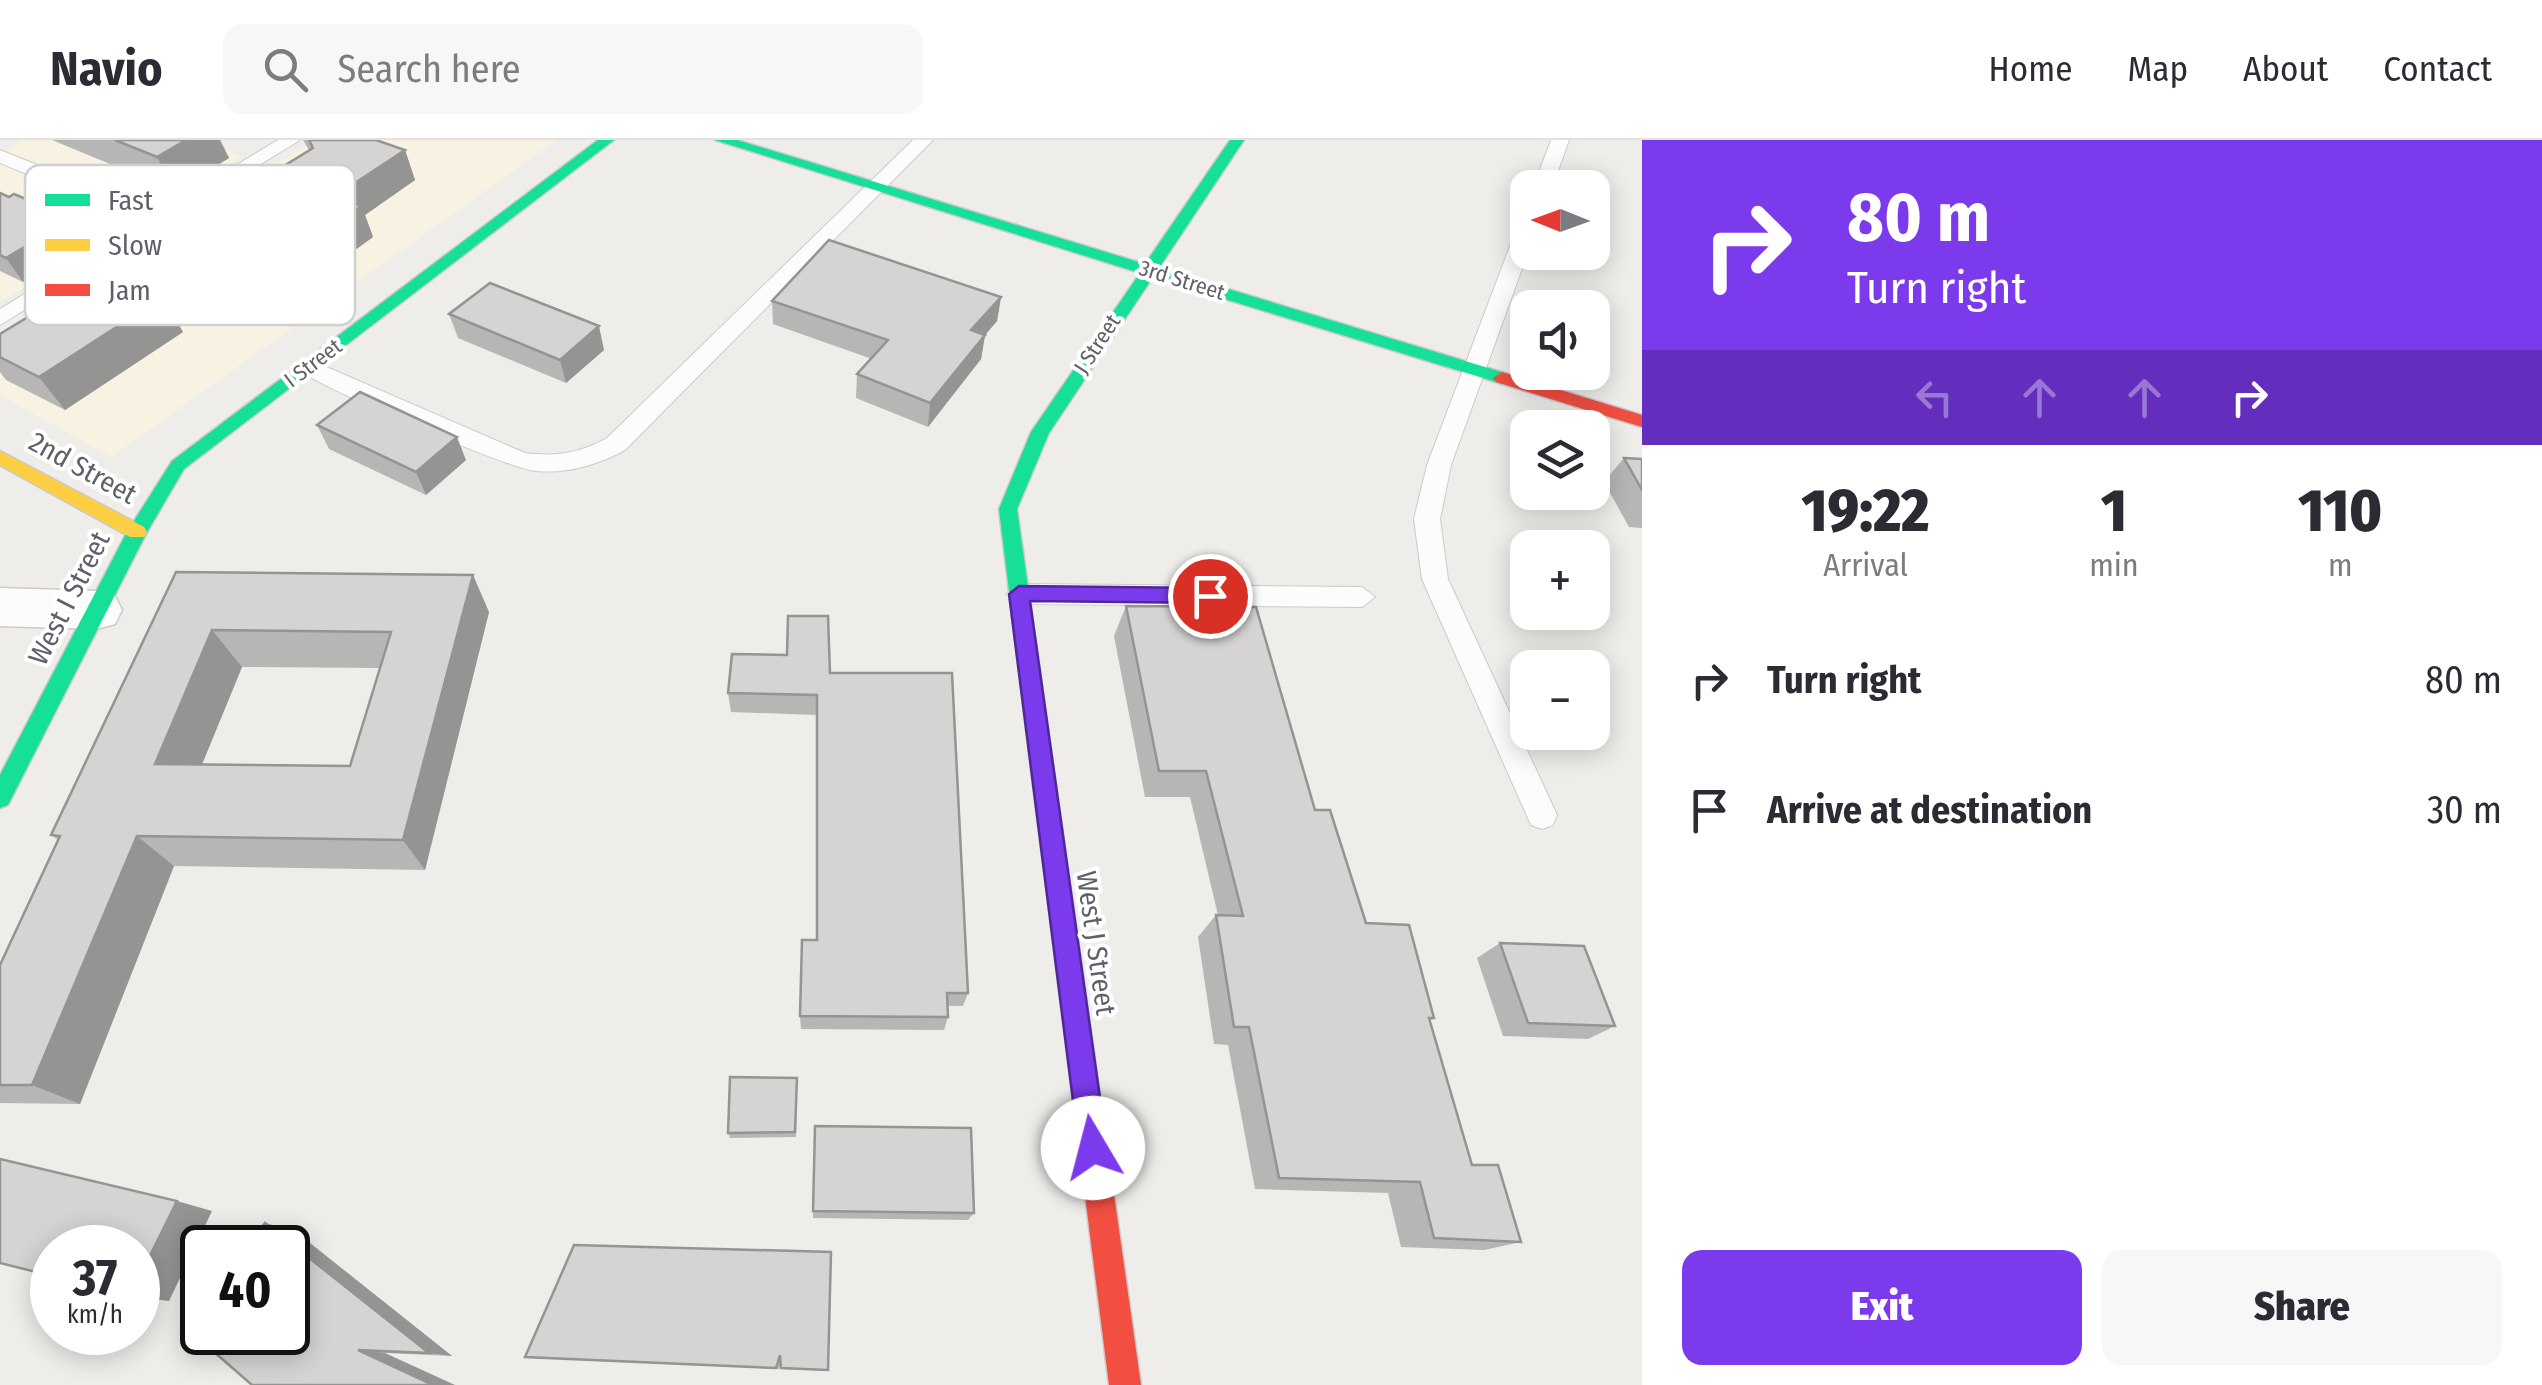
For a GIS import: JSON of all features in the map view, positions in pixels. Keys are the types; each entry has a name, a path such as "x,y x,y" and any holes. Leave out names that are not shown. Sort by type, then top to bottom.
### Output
{"street":[{"name":"I Street","path":"136,532 178,465 606,140"},
{"name":"3rd Street","path":"722,140 1642,420"},
{"name":"J Street","path":"1008,509 1040,432 1146,269 1237,140"},
{"name":"2nd Street","path":"0,457 136,532"},
{"name":"West J Street","path":"1008,509 1125,1385"},
{"name":"West I Street","path":"0,798 136,532"},
{"path":"0,607 97,610"}],"lane":[{"path":"250,165 291,140"},
{"path":"308,367 521,461 554,467 595,456 616,444 924,140"},
{"path":"1549,170 1560,140"},
{"path":"0,156 25,166"},
{"path":"1511,270 1438,464 1427,519 1435,580 1542,815"},
{"path":"0,318 25,303"},
{"path":"1019,594 1362,597"}],"shaded area":[{"path":"24,140 197,140 242,156 227,165 25,165 25,287 0,302 0,153"},
{"path":"315,140 557,140 355,284 355,165 275,165"},
{"path":"25,320 25,325 297,325 111,457 0,395 0,336"}],"building":[{"path":"115,140 186,140 157,157"},
{"path":"309,140 376,140 405,150 355,183 355,165 285,165 313,148"},
{"path":"0,193 9,197 14,194 25,199 25,247 6,258 0,255"},
{"path":"829,240 1001,297 971,330 985,335 930,403 857,374 888,340 772,301"},
{"path":"490,283 599,326 560,360 449,314"},
{"path":"25,319 25,325 120,325 39,377 0,357 0,334"},
{"path":"360,392 457,437 416,472 317,425"},
{"path":"1624,458 1642,459 1642,490"},
{"path":"176,572 473,575 403,840 137,836 32,1085 0,1085 0,965 60,836 51,835","holes":["212,630 391,632 350,766 155,764"]},
{"path":"1126,606 1256,607 1315,810 1330,810 1366,923 1409,925 1434,1018 1429,1018 1472,1165 1498,1165 1521,1242 1434,1238 1420,1182 1279,1178 1249,1027 1234,1027 1216,915 1243,916 1206,771 1159,771"},
{"path":"788,616 828,616 830,673 952,673 968,993 947,993 948,1017 800,1016 802,940 817,940 817,695 728,693 732,654 787,655"},
{"path":"1500,943 1584,946 1615,1026 1528,1023"},
{"path":"730,1077 797,1078 795,1132 728,1133"},
{"path":"815,1126 971,1128 974,1213 813,1211"},
{"path":"0,1159 177,1201 160,1235 160,1225 30,1225 30,1270 0,1263"},
{"path":"574,1245 831,1252 828,1370 781,1368 780,1355 776,1368 525,1357"},
{"path":"310,1259 429,1353 358,1350 433,1385 252,1385 218,1355 310,1355"}],"traffic: fast":[{"path":"0,798 137,532 178,465 607,140"},
{"path":"722,140 1502,378"},
{"path":"1037,729 1008,509 1040,432 1237,140"}],"traffic: slow":[{"path":"0,457 137,532"}],"traffic: jam":[{"path":"1502,378 1642,421"},
{"path":"1037,729 1125,1385"}],"route":[{"path":"1093,1148 1019,594 1210,596"}]}
